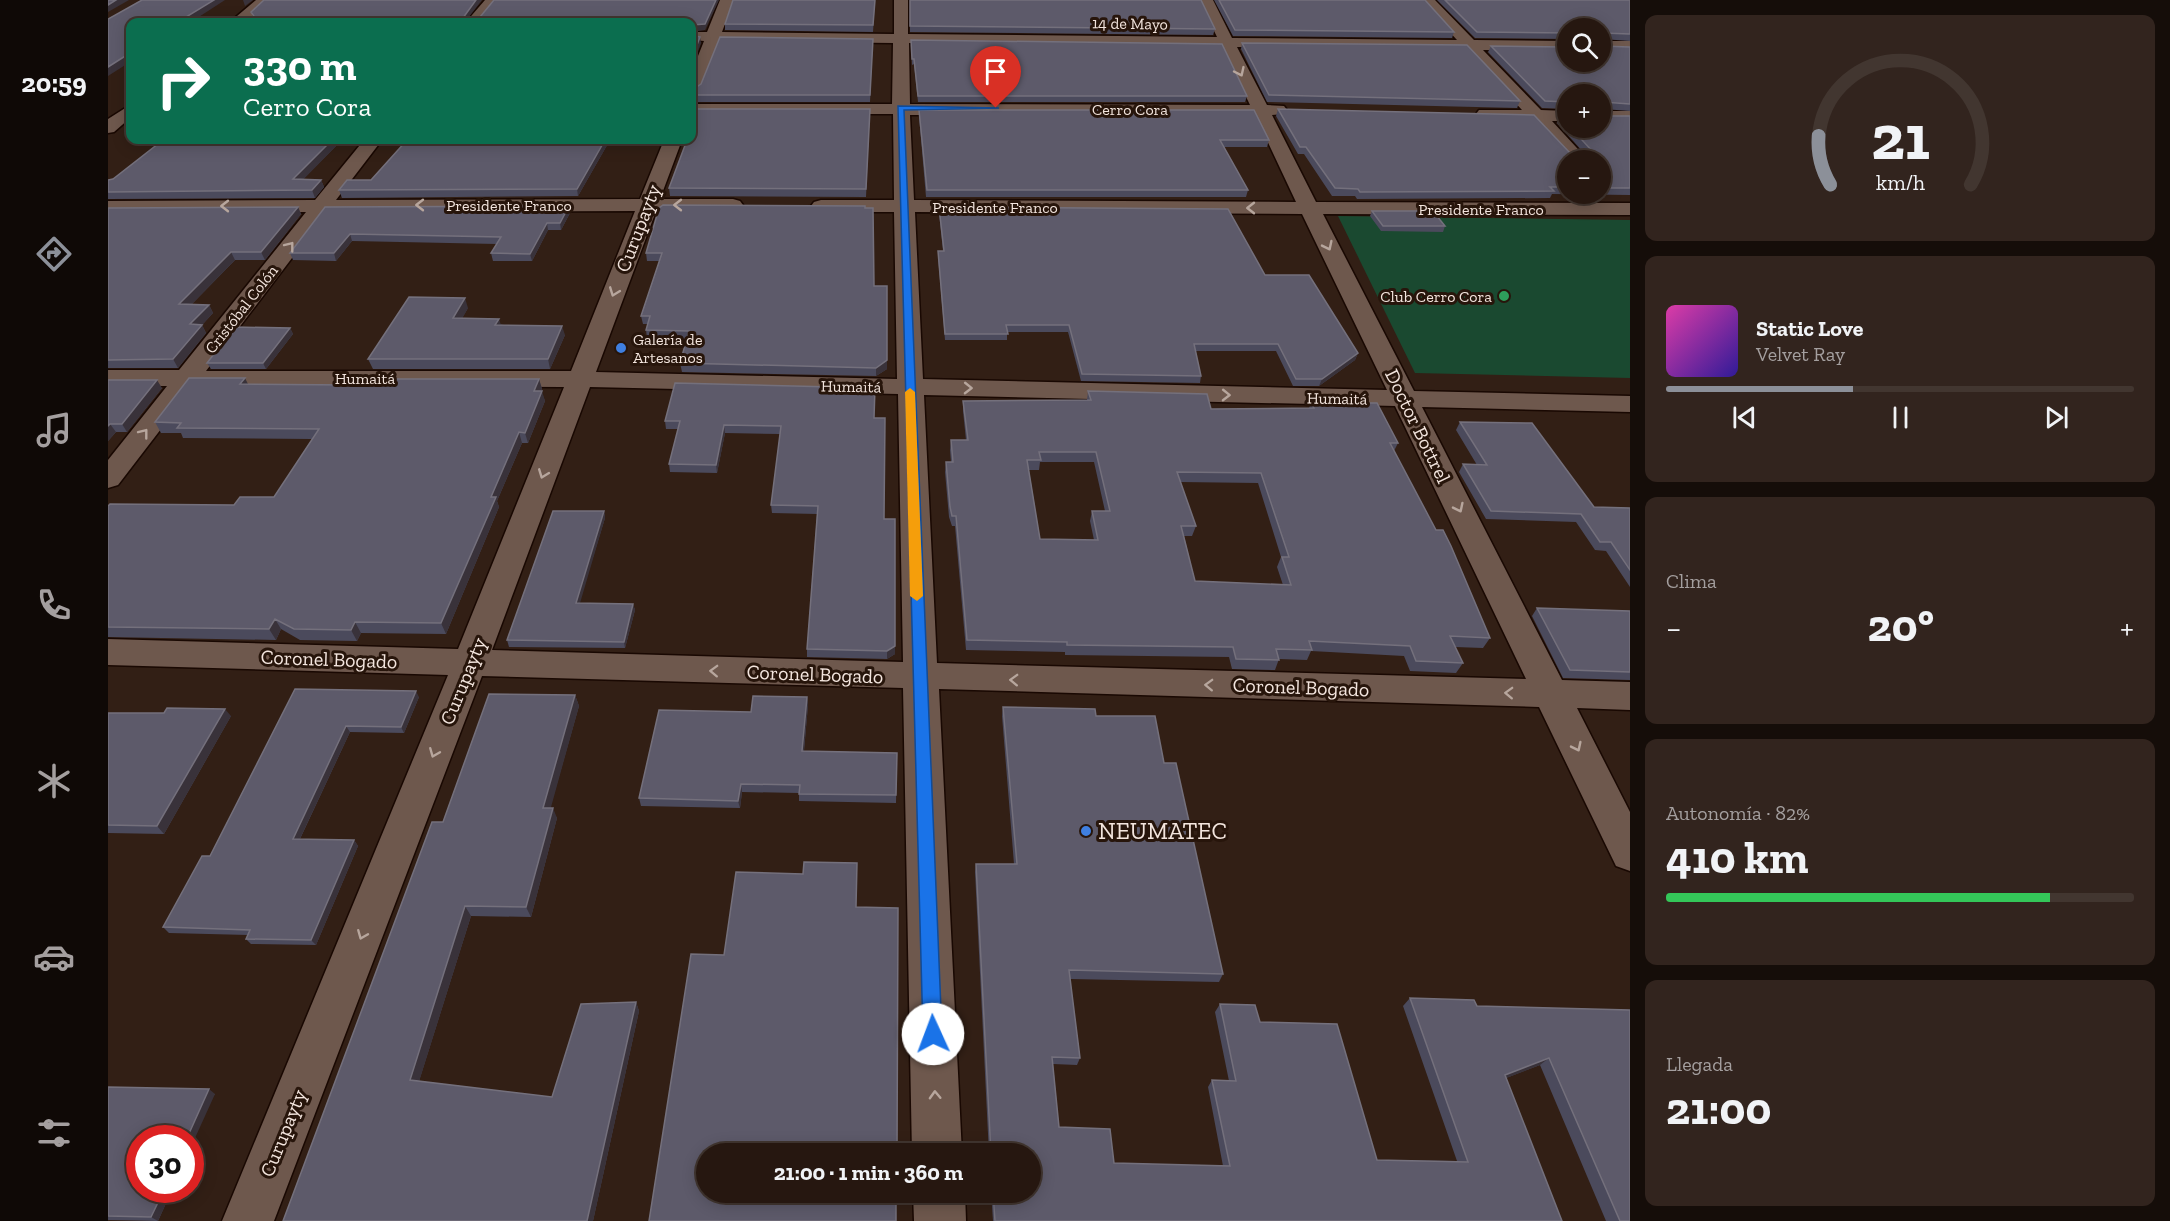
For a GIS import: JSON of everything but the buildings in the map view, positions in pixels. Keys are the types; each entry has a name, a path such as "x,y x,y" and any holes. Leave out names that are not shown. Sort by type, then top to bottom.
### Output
{"street":[{"path":"242,18 264,0"},
{"path":"477,18 493,0"},
{"path":"696,79 727,0"},
{"path":"901,0 904,206 937,1143"},
{"name":"Doctor Bottrel","path":"1206,0 1258,109 1630,853"},
{"path":"1427,0 1570,150"},
{"name":"14 de Mayo","path":"696,36 1557,46"},
{"path":"1611,46 1630,46"},
{"path":"108,108 126,110"},
{"name":"Cerro Cora","path":"696,109 1293,110"},
{"path":"108,128 126,113"},
{"path":"1467,114 1557,116"},
{"path":"1611,116 1630,116"},
{"name":"Cristóbal Colón","path":"108,479 370,144"},
{"name":"Curupayty","path":"248,1221 470,663 670,144"},
{"path":"1611,193 1628,209"},
{"name":"Presidente Franco","path":"108,207 752,205"},
{"name":"Presidente Franco","path":"799,206 1628,209"},
{"name":"Humaitá","path":"108,378 580,379 1630,404"},
{"name":"Coronel Bogado","path":"108,652 1630,696"},
{"path":"939,1203 940,1221"}],"green space":[{"name":"Club Cerro Cora","path":"1338,216 1630,220 1630,378 1415,373"}],"slow traffic":[{"path":"910,392 917,596"}],"place":[{"name":"Club Cerro Cora","path":"1504,296"},
{"name":"Galería de Artesanos","path":"621,348"},
{"name":"NEUMATEC","path":"1086,831"}],"route":[{"path":"933,1034 901,108 996,108"}]}
